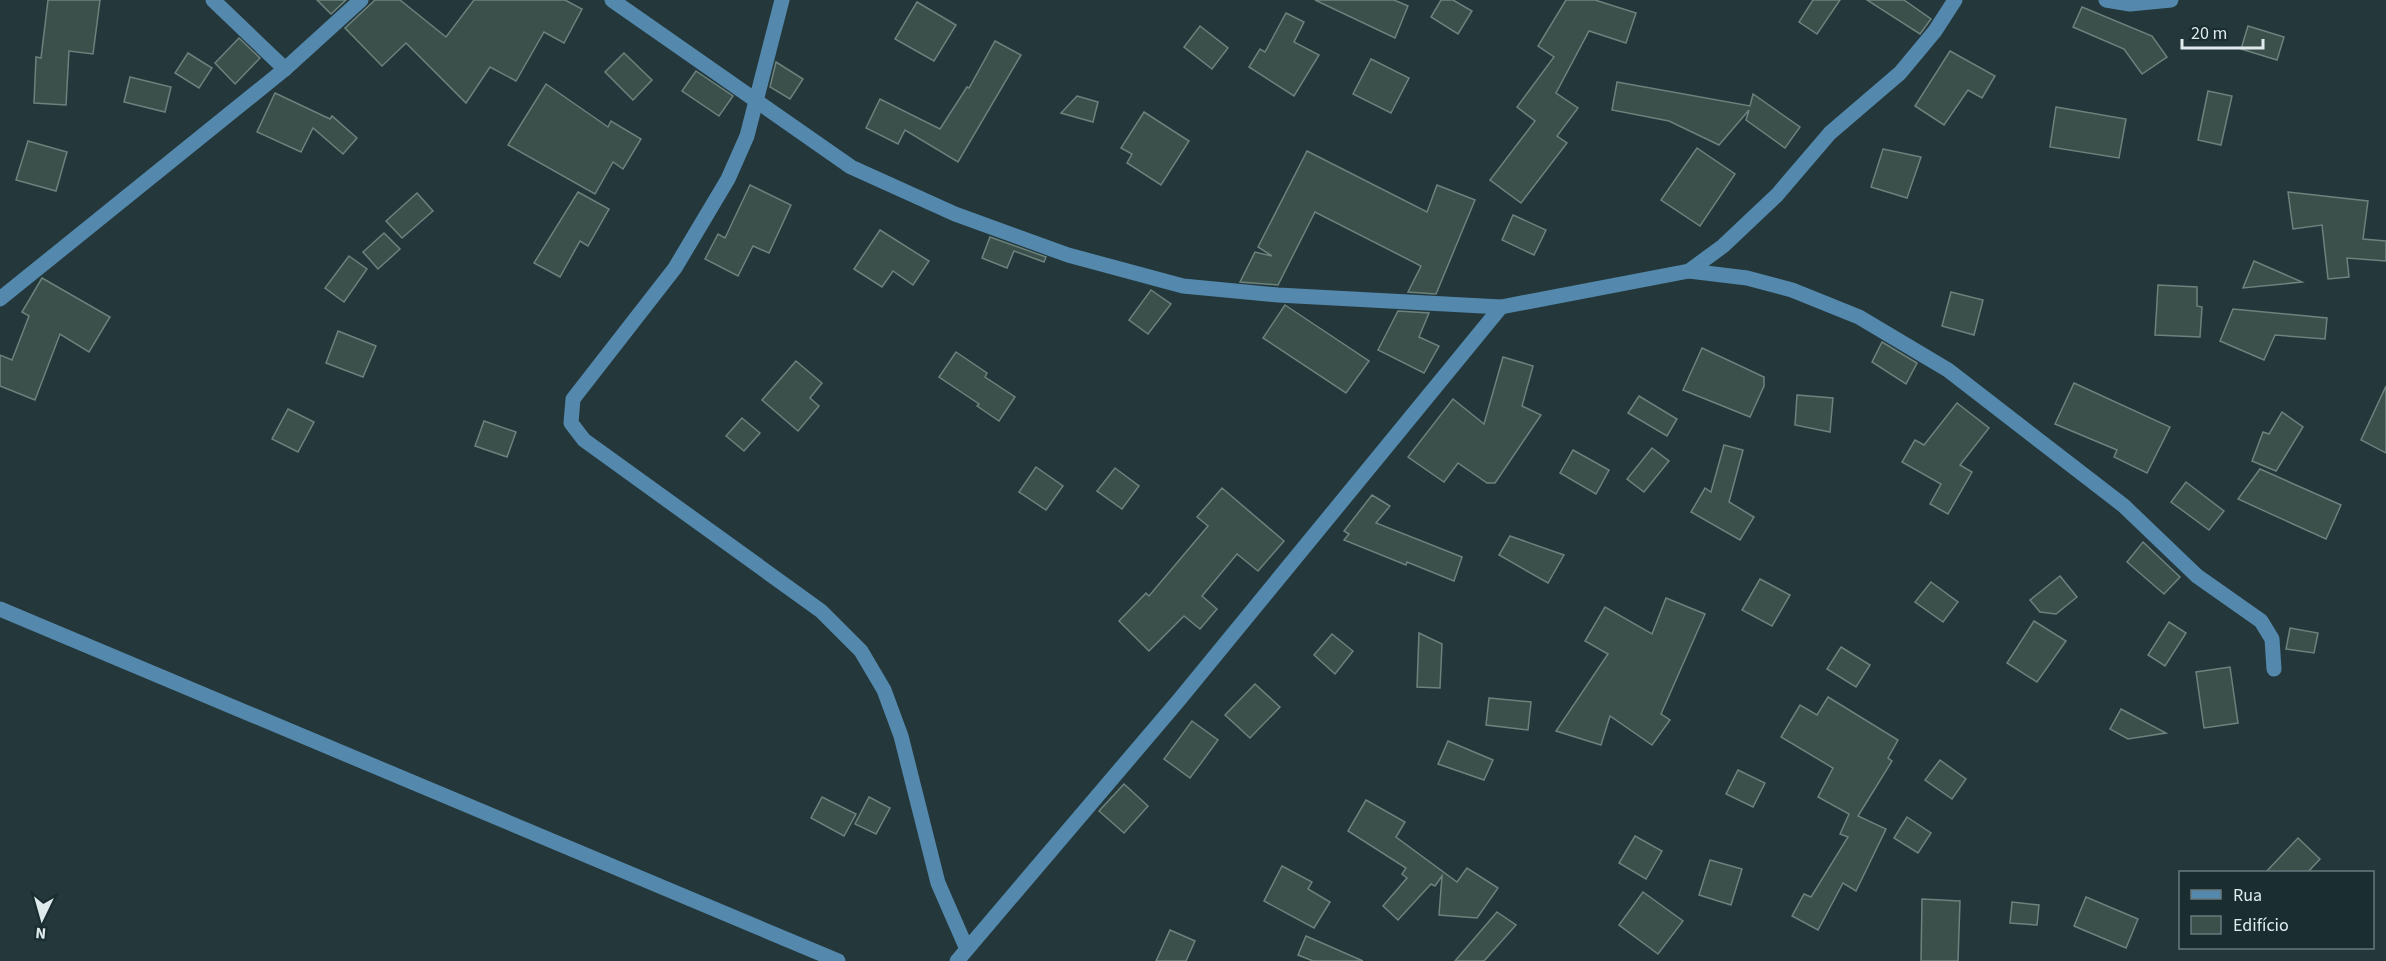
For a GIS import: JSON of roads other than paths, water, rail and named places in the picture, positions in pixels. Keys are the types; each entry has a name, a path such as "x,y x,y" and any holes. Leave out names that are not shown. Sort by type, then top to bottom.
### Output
{"street":[{"path":"213,0 285,69"},
{"path":"0,299 285,69 361,0"},
{"path":"612,0 851,166 955,214 1068,255 1183,286 1278,295 1501,307 1689,271 1747,278 1792,291 1859,317 1948,370 2124,506 2197,576 2261,621 2272,639 2274,669"},
{"path":"782,0 754,99 747,135 728,179 675,268 573,399 571,423 584,440 821,611 861,651 884,690 901,736 938,883 966,947"},
{"path":"1689,271 1723,246 1777,195 1830,133 1900,73 1935,31 1955,0"},
{"path":"2106,0 2130,4 2171,0"},
{"path":"957,961 966,947 1179,700 1501,307"},
{"path":"0,609 838,961"}]}
